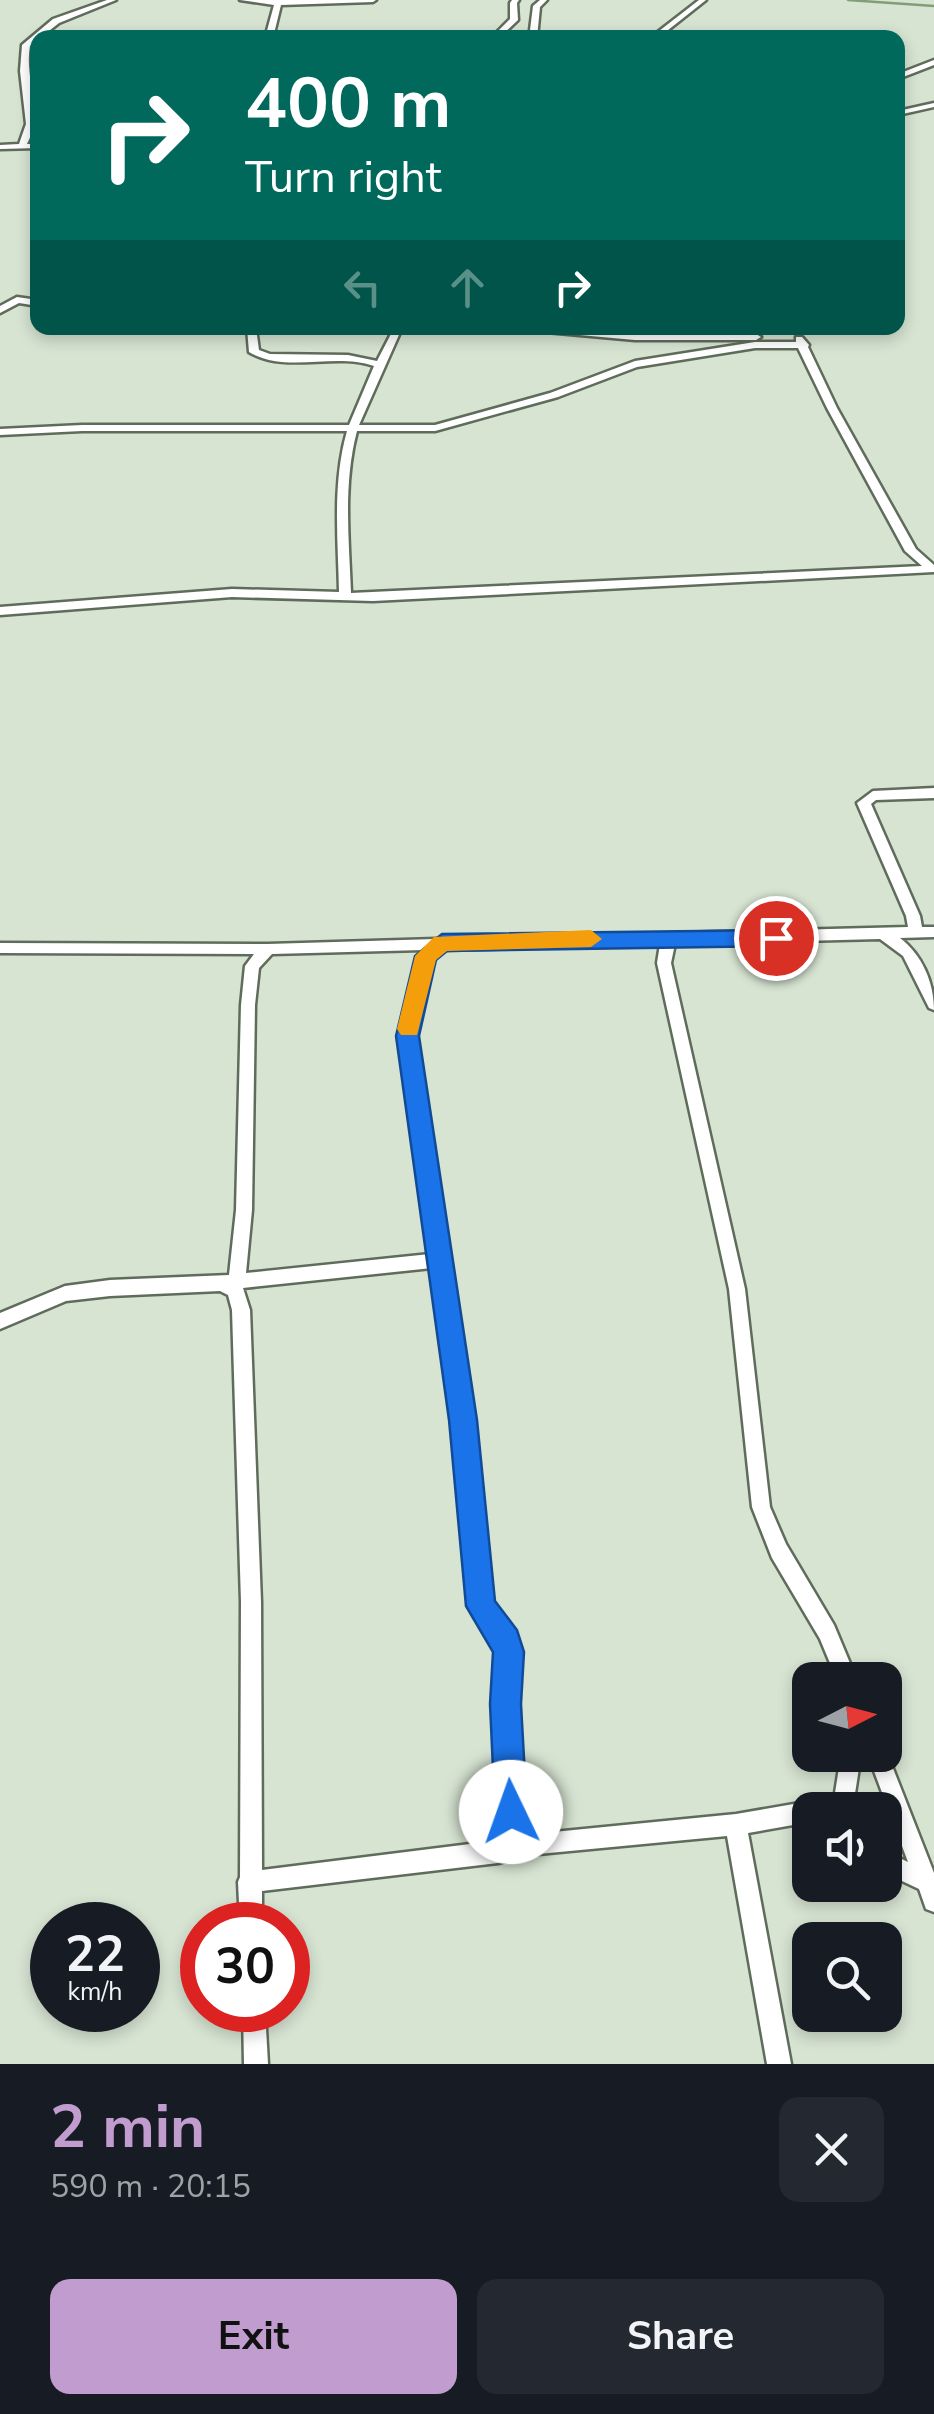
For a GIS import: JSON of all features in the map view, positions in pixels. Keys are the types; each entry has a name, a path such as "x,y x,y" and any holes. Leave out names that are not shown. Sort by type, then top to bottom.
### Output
{"street":[{"path":"46,30 56,22 113,0"},
{"path":"243,0 373,0"},
{"path":"503,30 514,20 516,0"},
{"path":"525,0 559,0"},
{"path":"664,30 703,0"},
{"path":"534,30 539,2"},
{"path":"271,30 278,3"},
{"path":"30,42 22,69 30,112"},
{"path":"905,74 934,62"},
{"path":"905,111 934,105"},
{"path":"21,146 30,134"},
{"path":"0,147 30,146"},
{"path":"0,310 16,300 30,302"},
{"path":"253,335 254,352 268,358 363,358 385,354"},
{"path":"345,596 348,445 394,335"},
{"path":"613,335 800,339 832,408 911,551 933,569"},
{"path":"0,432 355,422 369,427 448,425 554,394 635,364 755,345 804,345"},
{"path":"363,358 379,366"},
{"path":"0,611 232,593 345,596 933,569"},
{"path":"923,932 864,804 873,796 934,793"},
{"path":"0,948 421,949 442,942 644,940 666,949 923,932"},
{"path":"908,952 923,932"},
{"path":"884,935 908,952 934,1004"},
{"path":"249,1902 251,1602 241,1310 229,1282 244,1210 252,966 268,949"},
{"path":"421,949 407,1036 463,1420 481,1606 506,1641 508,1652 505,1704 513,1848"},
{"path":"666,949 737,1289 761,1507 779,1550 827,1632 840,1662"},
{"path":"0,1321 65,1294 440,1260"},
{"path":"885,1772 931,1892"},
{"path":"249,1882 513,1848 736,1825 792,1814"},
{"path":"736,1825 779,2064"},
{"path":"902,1873 931,1892"},
{"path":"255,2032 256,2064"}],"waterway":[{"path":"848,0 934,6"}],"slow traffic":[{"path":"409,1029 426,956 442,942 591,939"}],"route":[{"path":"511,1812 505,1704 508,1652 506,1641 481,1606 463,1420 407,1036 426,956 442,942 776,938"}]}
